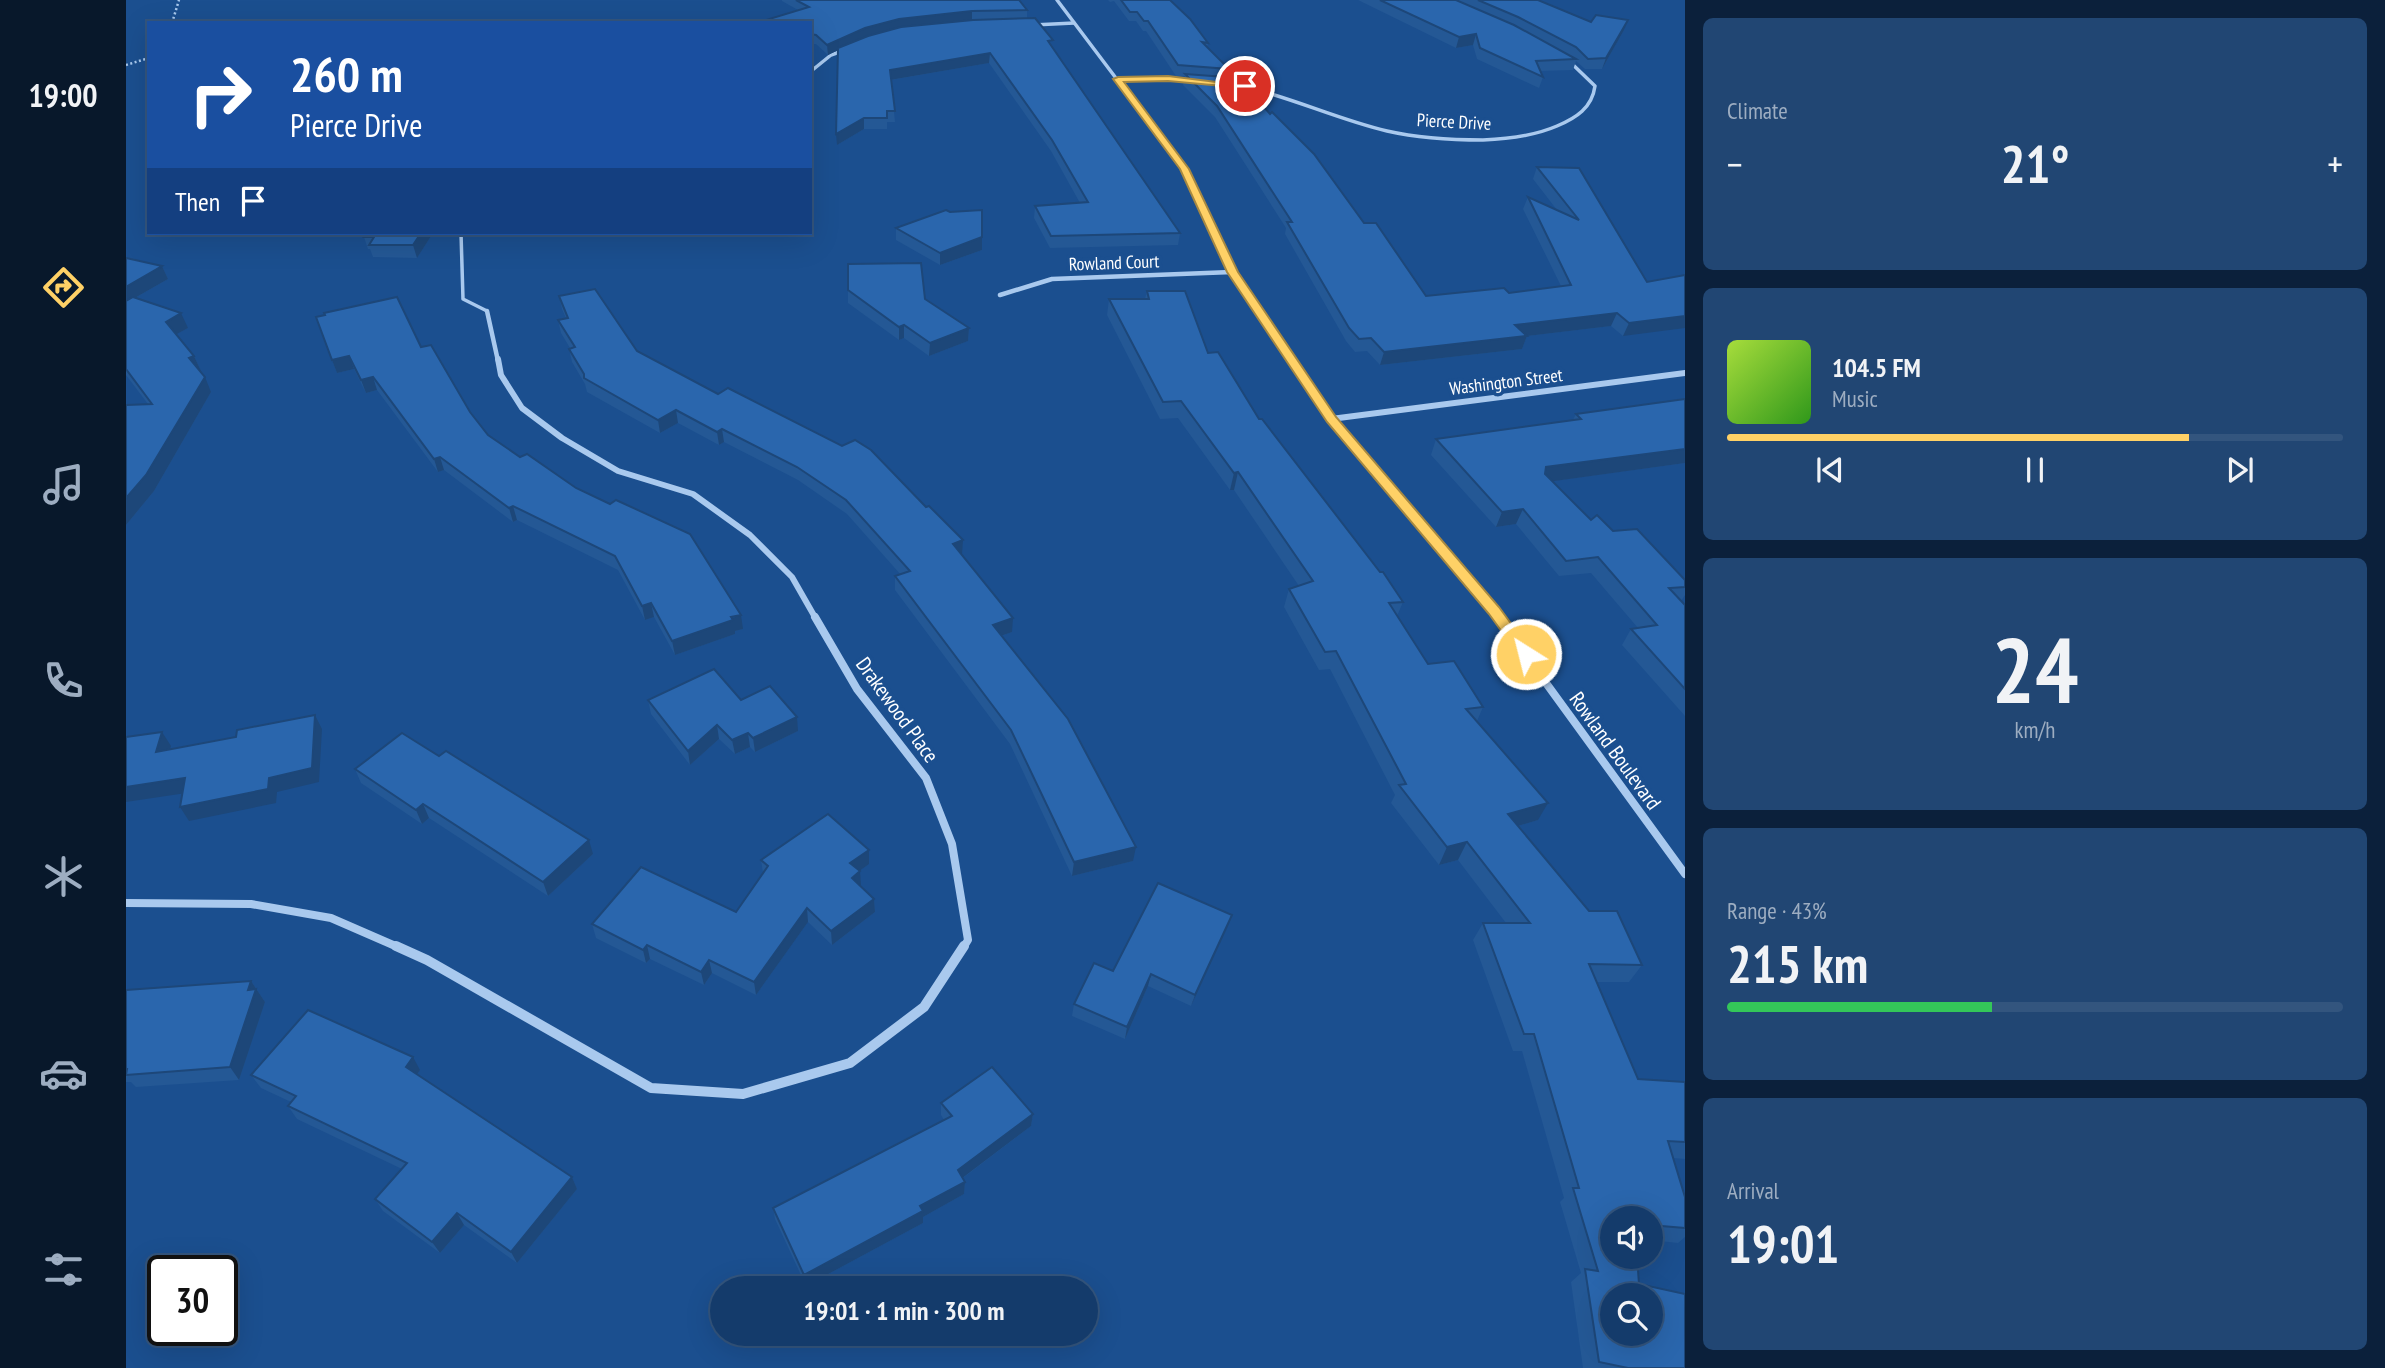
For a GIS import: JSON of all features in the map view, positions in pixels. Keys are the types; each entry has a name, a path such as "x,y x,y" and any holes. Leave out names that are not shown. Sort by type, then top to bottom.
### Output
{"street":[{"name":"Rowland Boulevard","path":"1057,0 1184,169 1232,272 1331,419 1494,611 1685,874"},
{"path":"1021,26 1074,23"},
{"path":"812,70 831,55 849,48"},
{"name":"Pierce Drive","path":"1225,82 1266,89 1389,131 1437,138 1502,138 1538,135 1575,118 1590,104 1595,86 1570,61 1559,55"},
{"path":"1118,79 1202,81"},
{"name":"Rowland Court","path":"1000,295 1052,279 1232,272"},
{"name":"Drakewood Place","path":"126,903 251,904 331,918 427,960 651,1088 743,1094 850,1063 924,1007 968,940 952,844 926,778 857,689 792,577 750,535 693,494 618,471 562,438 522,408 500,375 487,311"},
{"name":"Washington Street","path":"1331,419 1685,373"}],"lane":[{"path":"461,235 463,299 487,311"}],"path":[{"path":"173,21 179,0"},
{"path":"126,65 147,59"}],"building":[{"path":"796,0 1019,0 1027,10 972,11 899,19 865,28 827,45 812,34 812,21 763,21 809,7"},
{"path":"1121,0 1170,0 1190,19 1208,43 1202,42 1229,69 1178,65 1148,21 1144,21 1137,12 1130,12"},
{"path":"1380,0 1456,0 1514,25 1576,59 1536,61 1543,77 1480,48 1476,34 1459,37"},
{"path":"1478,0 1538,0 1591,22 1596,15 1628,20 1606,58 1588,59 1576,47"},
{"path":"1035,18 1053,40 1048,41 1180,233 1051,236 1035,206 1088,202 1052,140 990,53 890,70 895,111 887,111 887,118 864,118 836,134 838,48 901,27 973,20"},
{"path":"1185,74 1239,78 1270,114 1272,112 1314,154 1364,223 1376,223 1426,296 1504,288 1509,293 1571,285 1528,197 1579,220 1537,167 1579,168 1647,282 1685,275 1685,316 1629,323 1617,313 1515,325 1527,336 1384,352 1371,338 1359,339 1349,328 1287,222 1292,222 1217,106"},
{"path":"946,210 982,210 982,237 940,253 896,228"},
{"path":"420,235 413,245 369,245 374,237 364,237"},
{"path":"126,258 162,266 126,287"},
{"path":"921,263 925,299 969,328 930,343 904,325 899,327 848,290 848,264"},
{"path":"595,289 637,351 718,394 728,388 842,446 855,440 871,450 926,507 929,506 963,540 953,544 1013,618 993,625 1068,719 1136,847 1074,862 1011,730 895,576 910,571 846,500 797,467 722,429 717,432 676,410 658,420 584,378 569,349 575,347 558,320 568,318 559,296"},
{"path":"1147,291 1185,291 1208,353 1218,352 1259,419 1262,419 1380,572 1383,572 1403,602 1389,603 1428,664 1454,661 1483,707 1466,709 1548,803 1508,814 1589,911 1617,911 1642,965 1589,964 1638,1079 1685,1082 1685,1142 1668,1141 1685,1197 1685,1228 1663,1226 1663,1206 1600,1206 1600,1269 1638,1269 1639,1283 1600,1283 1600,1346 1663,1346 1663,1289 1685,1294 1685,1368 1628,1368 1599,1362 1585,1269 1598,1271 1573,1188 1579,1188 1534,1034 1524,1034 1483,923 1530,923 1467,842 1447,847 1399,785 1406,784 1336,651 1325,652 1289,589 1313,581 1238,472 1234,473 1181,401 1163,402 1109,299 1149,299"},
{"path":"133,297 181,313 166,322 194,356 189,358 205,377 146,475 126,498 126,405 152,404 126,369 126,301"},
{"path":"397,297 421,347 431,345 470,412 488,435 520,457 527,454 576,488 610,504 616,500 690,534 741,615 672,641 651,603 642,606 615,556 513,506 509,508 440,457 434,459 373,377 361,380 349,356 332,360 316,317"},
{"path":"1685,399 1685,449 1546,467 1545,474 1591,520 1597,515 1613,531 1637,529 1685,580 1685,587 1669,588 1685,605 1685,689 1631,629 1657,625 1598,557 1566,561 1523,509 1502,512 1436,439 1581,419 1576,414"},
{"path":"714,669 741,700 770,686 797,717 753,738 748,733 732,740 717,725 688,751 648,700"},
{"path":"315,715 312,768 269,778 268,789 180,807 185,778 126,787 126,737 162,732 156,752 236,737 237,730"},
{"path":"402,733 439,756 446,751 589,840 543,882 423,804 416,810 355,769"},
{"path":"828,814 869,850 850,863 860,871 852,878 874,899 831,931 807,908 754,982 709,960 701,972 647,945 643,950 592,924 641,867 736,912 768,866 761,860"},
{"path":"1158,883 1232,915 1195,995 1151,974 1127,1027 1074,1004 1094,963 1113,971"},
{"path":"251,981 248,990 256,989 230,1067 126,1075 126,990"},
{"path":"308,1010 413,1057 406,1067 572,1177 511,1252 457,1213 432,1242 375,1199 407,1163 288,1106 296,1096 251,1075"},
{"path":"992,1067 1033,1114 958,1170 965,1182 920,1206 923,1211 804,1275 773,1208 952,1116 941,1103"}],"route":[{"path":"1245,86 1225,82 1118,79 1184,169 1232,272 1331,419 1494,611 1526,654"}]}
